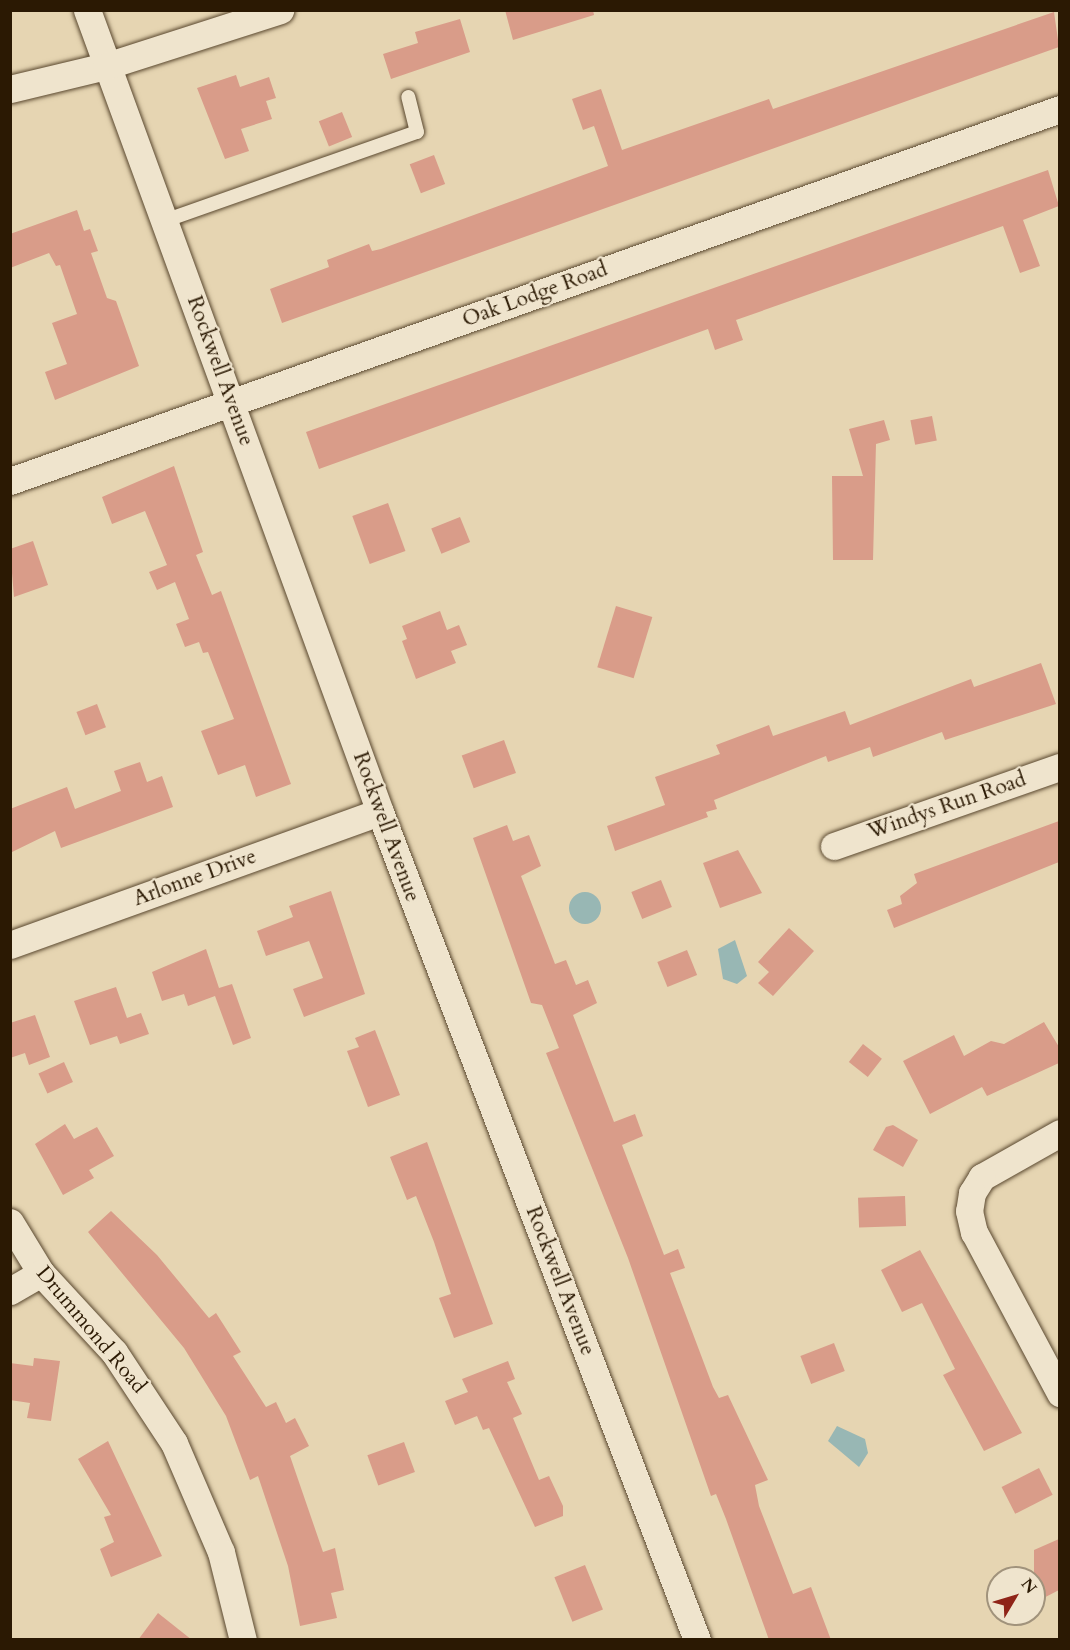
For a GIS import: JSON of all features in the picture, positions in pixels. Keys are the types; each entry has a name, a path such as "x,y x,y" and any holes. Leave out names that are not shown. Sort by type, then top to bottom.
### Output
{"street":[{"name":"Rockwell Avenue","path":"87,10 380,812 697,1640"},
{"path":"10,89 106,66 280,10"},
{"name":"Oak Lodge Road","path":"10,481 1059,109"},
{"name":"Windys Run Road","path":"834,846 1059,766"},
{"name":"Arlonne Drive","path":"10,945 380,812"},
{"path":"1059,1133 1002,1163 972,1192 974,1232 1059,1393"},
{"name":"Drummond Road","path":"10,1222 42,1273 114,1352 174,1443 221,1552 243,1640"},
{"path":"10,1291 42,1273"}],"lane":[{"path":"164,221 417,132 408,97"}],"water":[{"path":"585,892 596,897 601,908 596,919 585,924 574,919 569,908 574,897"},
{"path":"735,940 747,976 737,984 723,979 718,949"},
{"path":"837,1426 865,1439 868,1453 859,1467 828,1441"}],"building":[{"path":"505,10 593,10 594,15 513,40"},
{"path":"1054,12 1059,47 282,323 270,289 329,267 327,260 369,244 372,251 381,249 608,166 594,126 583,130 572,99 601,89 622,150 769,99 773,109"},
{"path":"460,19 470,52 391,79 383,54 418,43 415,32"},
{"path":"236,75 240,87 269,77 276,98 266,101 272,119 241,129 249,151 225,159 197,88"},
{"path":"342,112 352,137 329,146 319,121"},
{"path":"434,155 445,184 421,193 410,164"},
{"path":"1048,170 1059,206 1023,220 1040,266 1020,273 1003,226 736,320 743,340 715,350 708,329 319,469 306,432"},
{"path":"77,210 84,231 90,229 98,251 91,253 107,298 116,301 139,366 55,400 45,372 67,364 52,323 77,314 60,265 56,266 49,253 10,268 10,234"},
{"path":"932,416 937,441 915,445 910,420"},
{"path":"884,420 890,440 876,444 873,560 833,560 832,476 863,476 849,429"},
{"path":"174,466 203,552 196,555 212,595 221,591 291,784 256,797 245,765 218,775 201,731 234,719 208,652 203,653 199,642 185,647 176,624 189,619 175,582 157,590 149,572 167,565 145,511 112,524 102,497"},
{"path":"388,503 405,551 370,564 352,516"},
{"path":"460,517 470,542 441,554 431,529"},
{"path":"33,541 48,585 14,597 10,549"},
{"path":"616,606 652,617 634,678 597,667"},
{"path":"440,611 447,630 459,625 467,645 451,651 456,663 416,679 402,641 407,639 402,626"},
{"path":"1041,663 1056,704 945,740 942,732 873,757 870,747 828,762 826,756 714,800 717,809 706,812 708,817 615,851 607,826 665,805 655,777 720,754 716,745 769,725 773,736 845,711 850,725 971,679 974,687"},
{"path":"97,704 106,727 85,735 76,712"},
{"path":"504,740 516,773 474,788 462,755"},
{"path":"140,762 147,782 162,776 173,807 61,848 55,831 10,853 10,809 67,787 75,809 121,791 114,771"},
{"path":"1059,821 1059,862 894,928 887,910 902,904 900,896 917,883 914,874"},
{"path":"507,825 513,841 529,835 541,866 521,876 555,964 566,960 576,985 588,980 597,1003 573,1015 614,1122 635,1114 643,1136 622,1145 664,1255 678,1249 685,1268 670,1273 713,1387 719,1398 728,1395 768,1480 755,1485 759,1506 793,1594 811,1587 831,1640 769,1640 716,1494 711,1496 628,1258 546,1053 559,1048 542,1005 531,1003 473,838"},
{"path":"738,850 762,893 720,908 703,863"},
{"path":"661,880 672,907 642,919 631,892"},
{"path":"331,891 365,994 304,1017 293,989 323,978 309,941 266,956 257,931 293,917 289,906"},
{"path":"789,928 814,951 773,996 758,983 769,972 758,962"},
{"path":"206,949 219,988 232,984 251,1038 233,1045 215,996 188,1006 184,994 162,1001 152,972"},
{"path":"687,950 697,975 667,987 657,962"},
{"path":"116,987 127,1018 141,1013 149,1034 120,1044 117,1036 90,1045 74,1001"},
{"path":"35,1015 50,1057 29,1065 25,1053 10,1058 10,1023"},
{"path":"1044,1022 1059,1047 1059,1063 987,1096 982,1087 930,1114 903,1061 954,1035 964,1056 991,1041 1004,1044"},
{"path":"375,1030 400,1095 368,1107 347,1051 359,1047 355,1038"},
{"path":"863,1044 882,1059 868,1077 849,1062"},
{"path":"64,1062 73,1082 47,1093 38,1073"},
{"path":"65,1124 74,1139 97,1127 114,1156 89,1170 94,1178 63,1195 35,1144"},
{"path":"893,1125 918,1140 903,1167 873,1150 886,1127"},
{"path":"427,1142 493,1324 454,1338 439,1298 451,1294 434,1242 416,1196 407,1200 390,1157"},
{"path":"905,1196 906,1226 859,1228 858,1198"},
{"path":"111,1211 157,1255 209,1318 216,1313 241,1352 233,1356 266,1407 276,1402 286,1423 295,1418 309,1446 290,1456 323,1552 335,1548 344,1590 331,1593 337,1618 300,1626 288,1566 258,1476 250,1480 226,1416 184,1348 88,1232"},
{"path":"920,1250 1022,1433 984,1451 943,1375 955,1369 922,1303 902,1312 881,1270"},
{"path":"834,1343 845,1371 811,1384 800,1356"},
{"path":"34,1358 60,1361 51,1421 27,1418 30,1403 10,1400 10,1363 33,1366"},
{"path":"508,1361 515,1379 507,1382 522,1414 513,1418 539,1480 549,1476 563,1506 563,1516 535,1527 489,1428 483,1430 477,1416 455,1425 445,1401 468,1392 462,1379"},
{"path":"108,1441 162,1556 111,1577 100,1549 114,1542 104,1517 111,1515 78,1459"},
{"path":"404,1442 415,1472 378,1485 367,1455"},
{"path":"1039,1468 1053,1495 1015,1514 1002,1487"},
{"path":"1059,1539 1059,1590 1046,1597 1046,1566 1034,1566 1034,1550"},
{"path":"585,1565 603,1610 572,1622 554,1577"},
{"path":"158,1613 192,1640 138,1640"}]}
